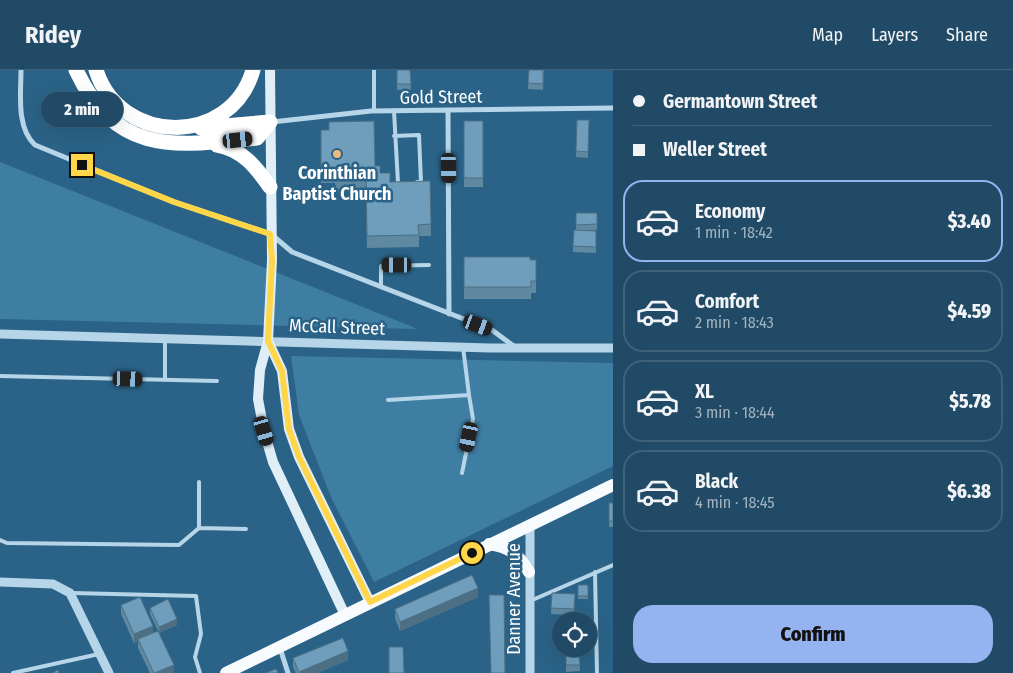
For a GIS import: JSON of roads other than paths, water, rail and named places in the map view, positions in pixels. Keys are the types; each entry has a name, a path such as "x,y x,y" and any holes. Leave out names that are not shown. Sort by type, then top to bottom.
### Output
{"highway":[{"path":"76,70 90,96 104,114 125,130 158,142 200,143 224,146 244,156 254,165 270,187"},
{"path":"96,70 110,96 130,115 151,124 182,127 238,126 270,122"},
{"path":"182,127 199,124 224,112 244,92 254,70"},
{"path":"200,143 257,138 270,122"}],"main road":[{"path":"270,70 270,234 272,260 268,341 260,370 258,399 264,431 273,462 345,615"},
{"path":"268,341 282,371 289,429 299,457 370,602"},
{"path":"226,673 613,485"},
{"path":"490,544 511,550 523,561 529,572"}],"street":[{"path":"20,70 23,124 28,137 35,145 174,202 270,234 292,252 492,330 516,348"},
{"name":"Gold Street","path":"270,122 374,111 613,108"},
{"path":"448,110 449,314"},
{"name":"McCall Street","path":"0,334 463,347 613,348"},
{"name":"Danner Avenue","path":"530,525 530,673"},
{"path":"0,582 53,584 70,593 109,673"},
{"path":"279,646 288,673"}],"lane":[{"path":"374,70 374,111"},
{"path":"394,111 396,184 404,183"},
{"path":"394,136 418,135 421,182 412,183"},
{"path":"381,287 381,266 429,265"},
{"path":"165,338 165,380"},
{"path":"462,473 473,419 463,347"},
{"path":"0,376 216,381"},
{"path":"388,400 469,395"},
{"path":"199,482 199,528"},
{"path":"0,540 7,543 180,545 199,528 246,529"},
{"path":"530,601 613,565"},
{"path":"595,572 597,673"},
{"path":"70,593 196,596 202,634 195,657 200,673"},
{"path":"13,673 100,654"}],"place":[{"name":"Corinthian Baptist Church","path":"337,154"}]}
